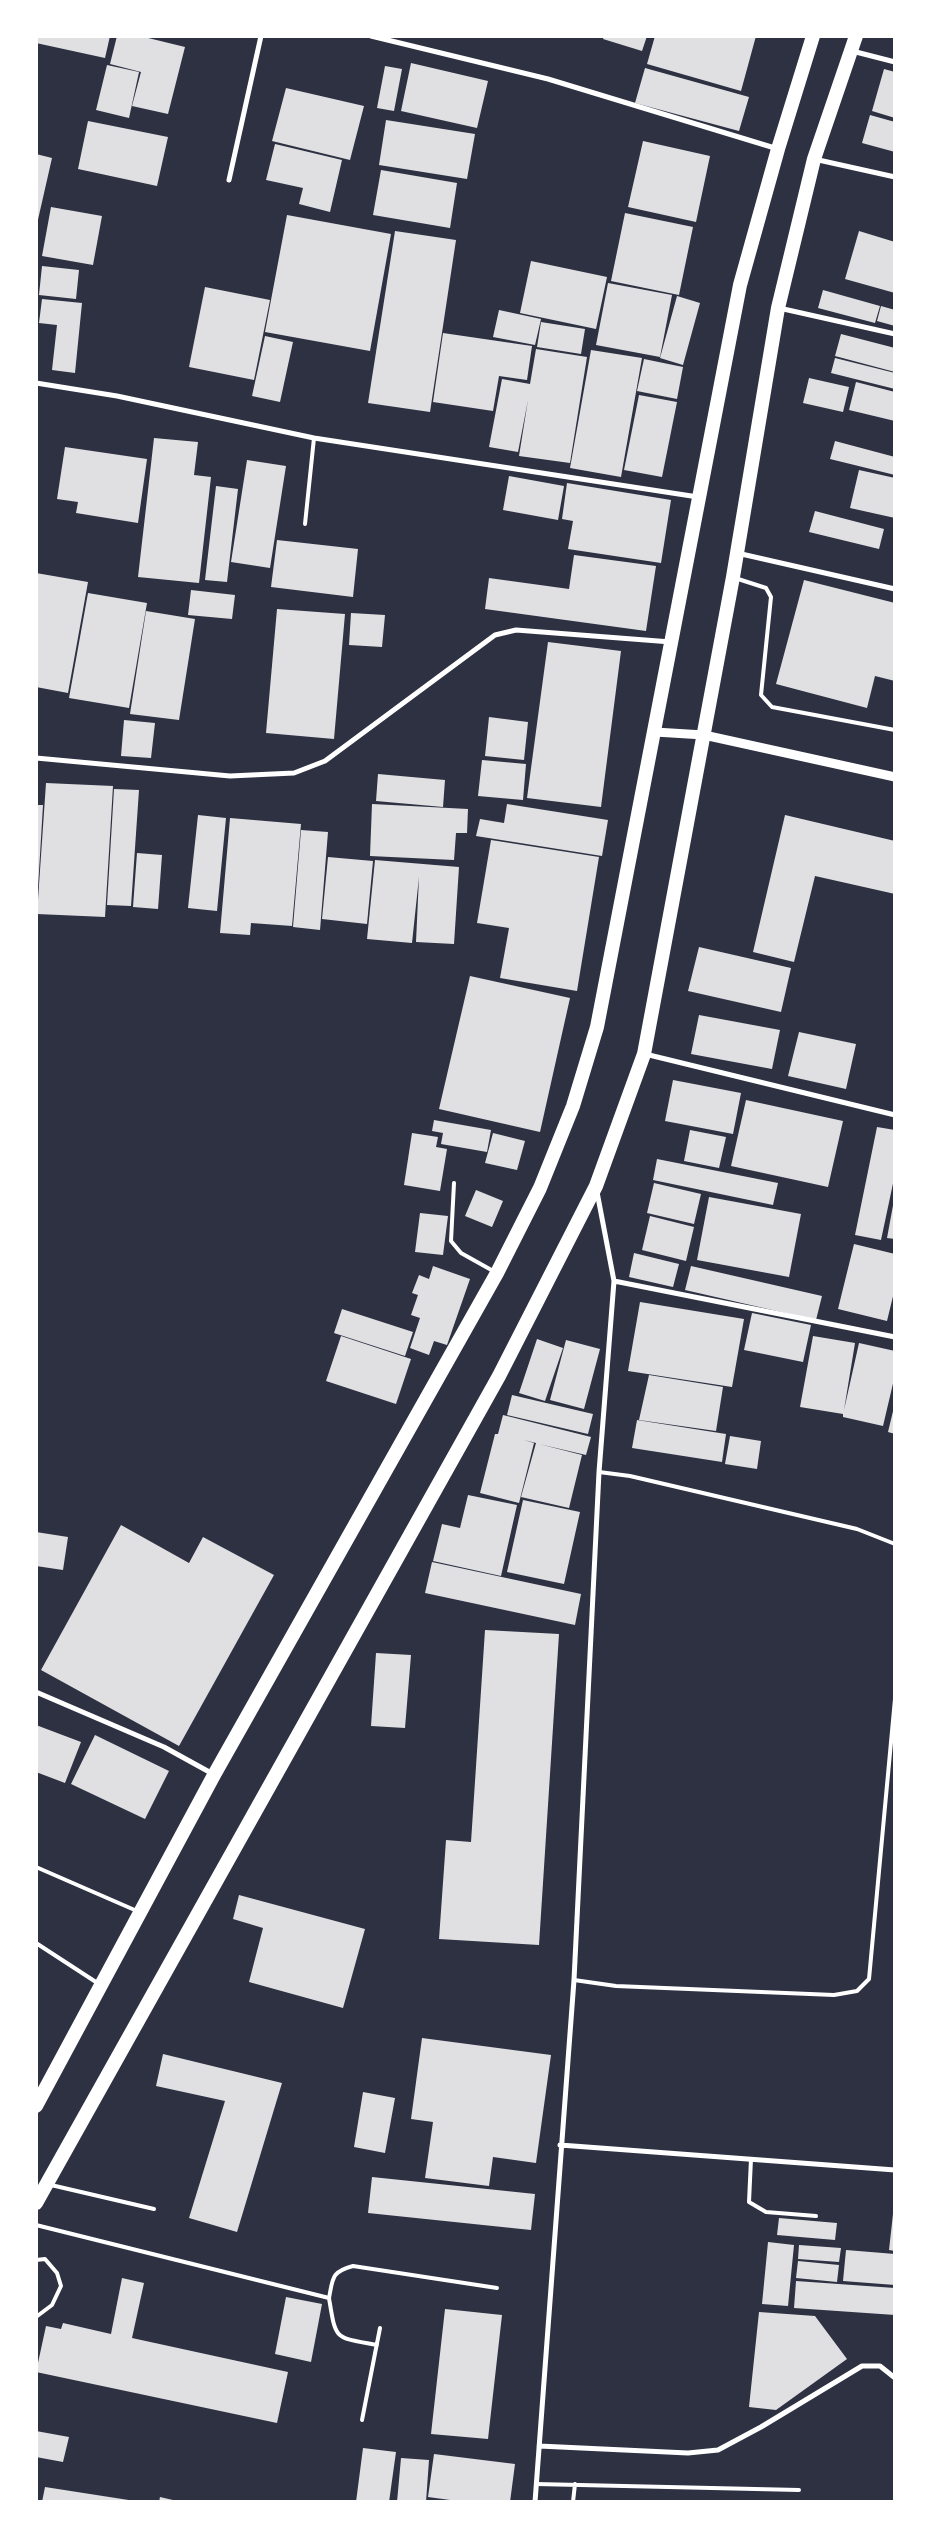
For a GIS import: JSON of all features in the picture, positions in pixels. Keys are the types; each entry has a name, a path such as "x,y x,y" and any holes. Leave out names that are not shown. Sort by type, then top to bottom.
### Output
{"highway":[{"path":"36,2106 214,1775 497,1273 540,1188 573,1106 597,1027 740,285 778,149 813,36"},
{"path":"36,2203 499,1376 596,1186 644,1054 733,577 778,308 814,159 856,36"}],"street":[{"path":"229,180 261,36"},
{"path":"371,36 548,79 778,149"},
{"path":"852,51 895,62"},
{"path":"814,159 895,177"},
{"path":"778,308 895,334"},
{"path":"36,383 117,396 314,438 698,497"},
{"path":"736,553 895,589"},
{"path":"36,758 230,776 294,773 325,760 495,635 516,630 671,642"},
{"path":"655,732 704,735 895,777"},
{"path":"644,1054 895,1115"},
{"path":"535,2502 560,2145 574,1980 599,1472 614,1281 596,1186"},
{"path":"614,1281 895,1338"},
{"path":"36,1692 164,1747 214,1775"},
{"path":"560,2145 895,2170"},
{"path":"539,2446 688,2453 718,2450 761,2428 862,2366 880,2366 895,2378"}],"lane":[{"path":"305,524 314,438"},
{"path":"733,577 766,588 771,597 762,696 772,708 895,730"},
{"path":"454,1183 451,1241 461,1253 497,1273"},
{"path":"599,1472 630,1476 857,1529 895,1544"},
{"path":"574,1980 616,1986 834,1995 857,1991 870,1979 895,1699"},
{"path":"36,1867 109,1901 139,1912"},
{"path":"36,1943 101,1985"},
{"path":"751,2159 749,2202 766,2212 816,2216"},
{"path":"46,2184 154,2209"},
{"path":"36,2225 329,2298"},
{"path":"36,2260 46,2259 57,2273 61,2286 52,2305 36,2317"},
{"path":"377,2344 341,2338 334,2330 329,2298 333,2276 341,2269 353,2266 497,2288"},
{"path":"362,2420 380,2328"},
{"path":"536,2484 798,2490"},
{"path":"573,2502 575,2484"}],"building":[{"path":"36,36 110,36 105,58 36,43"},
{"path":"117,36 140,36 185,47 168,114 132,106 141,72 110,64"},
{"path":"604,36 647,36 642,51 603,39"},
{"path":"655,36 756,36 741,91 647,64"},
{"path":"411,63 488,81 477,128 401,111"},
{"path":"107,65 139,72 129,118 96,110"},
{"path":"385,66 402,69 394,111 377,108"},
{"path":"645,68 749,97 739,131 635,103"},
{"path":"884,69 895,72 895,118 872,111"},
{"path":"286,88 364,106 350,160 272,141"},
{"path":"870,115 895,122 895,152 862,143"},
{"path":"386,120 475,134 467,179 379,165"},
{"path":"88,121 168,137 157,186 78,169"},
{"path":"643,141 710,156 696,222 628,207"},
{"path":"275,144 342,160 330,212 299,204 303,188 266,180"},
{"path":"36,154 52,158 37,224 36,224"},
{"path":"381,170 457,183 450,228 373,215"},
{"path":"51,207 102,216 93,265 42,256"},
{"path":"625,213 693,227 679,295 611,281"},
{"path":"287,215 391,234 370,351 265,332"},
{"path":"395,231 456,240 430,412 368,403"},
{"path":"859,231 895,242 895,293 845,279"},
{"path":"531,261 607,277 596,329 520,313"},
{"path":"42,266 79,270 76,299 39,295"},
{"path":"608,283 672,295 660,357 596,345"},
{"path":"205,287 270,300 254,380 189,367"},
{"path":"823,290 880,306 875,323 818,308"},
{"path":"677,296 700,303 683,365 660,358"},
{"path":"42,299 82,303 75,373 52,370 57,325 39,323"},
{"path":"881,306 895,310 895,326 877,321"},
{"path":"499,310 541,319 535,345 493,337"},
{"path":"541,322 585,329 581,354 537,347"},
{"path":"443,333 532,346 527,380 499,376 493,411 433,402"},
{"path":"841,334 895,348 895,372 835,356"},
{"path":"265,336 293,342 280,402 252,396"},
{"path":"536,349 587,357 570,463 519,456 528,400 518,452 489,447 502,379 530,384"},
{"path":"591,350 642,358 621,477 570,468"},
{"path":"835,358 895,373 895,389 831,373"},
{"path":"644,359 683,367 677,399 637,391"},
{"path":"809,378 849,387 843,412 803,403"},
{"path":"856,382 895,392 895,421 849,410"},
{"path":"639,395 677,402 662,477 624,470"},
{"path":"154,438 198,442 194,475 211,477 199,583 138,577"},
{"path":"835,441 895,457 895,475 830,459"},
{"path":"65,447 147,459 138,523 76,513 78,502 57,499"},
{"path":"247,460 286,466 270,568 231,562"},
{"path":"859,470 895,478 895,518 850,508"},
{"path":"509,476 564,486 558,520 503,510"},
{"path":"567,483 671,500 661,563 568,549 573,521 562,519"},
{"path":"216,486 238,489 227,582 205,580"},
{"path":"815,511 884,529 879,549 809,532"},
{"path":"277,540 358,549 353,597 271,587"},
{"path":"574,555 656,566 646,631 485,609 489,578 569,589"},
{"path":"36,573 88,582 68,693 36,687"},
{"path":"804,580 895,603 895,681 875,676 867,708 776,684"},
{"path":"191,590 235,595 232,619 188,615"},
{"path":"88,593 147,603 129,708 69,698"},
{"path":"277,609 345,614 334,739 266,733"},
{"path":"146,611 195,619 179,720 130,714"},
{"path":"351,613 385,615 382,647 349,645"},
{"path":"548,642 621,651 601,807 527,798"},
{"path":"489,717 528,722 524,760 485,756"},
{"path":"124,720 155,723 151,758 121,756"},
{"path":"482,760 526,764 523,800 478,796"},
{"path":"378,774 445,780 443,807 376,801"},
{"path":"46,783 113,786 105,917 37,914"},
{"path":"114,789 139,790 131,906 107,905"},
{"path":"372,804 468,809 467,833 456,833 454,860 370,856"},
{"path":"507,804 608,820 602,856 476,836 480,819 504,823"},
{"path":"36,805 43,805 38,888 36,888"},
{"path":"198,815 226,818 217,911 188,908"},
{"path":"785,815 895,841 895,894 815,876 794,962 753,952"},
{"path":"230,818 301,824 292,926 251,923 250,935 220,933"},
{"path":"301,830 328,832 320,930 293,927"},
{"path":"491,840 599,857 577,991 500,978 509,928 477,923"},
{"path":"137,853 162,855 158,909 133,907"},
{"path":"328,857 373,861 367,924 322,919"},
{"path":"375,860 459,867 454,944 416,942 419,877 412,943 367,939"},
{"path":"699,947 791,968 781,1012 688,991"},
{"path":"470,976 570,998 540,1132 439,1109"},
{"path":"699,1015 780,1030 772,1069 691,1054"},
{"path":"799,1032 856,1044 846,1089 788,1076"},
{"path":"673,1080 741,1093 733,1134 665,1121"},
{"path":"746,1100 843,1121 828,1187 731,1166"},
{"path":"434,1120 491,1130 487,1152 441,1144 443,1133 432,1131"},
{"path":"877,1127 895,1130 895,1174 881,1240 855,1235"},
{"path":"690,1130 726,1137 719,1168 684,1161"},
{"path":"412,1133 438,1137 436,1147 447,1149 440,1191 404,1185"},
{"path":"493,1133 525,1141 517,1170 485,1163"},
{"path":"657,1159 778,1183 773,1205 653,1180"},
{"path":"654,1183 701,1194 694,1224 647,1213"},
{"path":"476,1190 503,1201 492,1227 465,1216"},
{"path":"709,1197 801,1214 789,1277 697,1260"},
{"path":"895,1200 895,1239 887,1238"},
{"path":"420,1213 448,1216 443,1255 415,1252"},
{"path":"650,1216 694,1227 686,1261 642,1250"},
{"path":"854,1244 895,1254 895,1288 887,1321 838,1309"},
{"path":"634,1253 679,1264 673,1287 629,1277"},
{"path":"433,1266 470,1279 447,1345 434,1341 429,1355 410,1348 420,1318 411,1315 418,1295 412,1293 419,1275 429,1279"},
{"path":"691,1266 822,1296 816,1320 685,1290"},
{"path":"640,1302 744,1319 732,1387 628,1371"},
{"path":"342,1309 413,1332 405,1356 334,1333"},
{"path":"752,1313 811,1325 803,1362 744,1350"},
{"path":"341,1336 411,1359 396,1404 326,1381"},
{"path":"813,1336 855,1343 844,1410 859,1343 895,1351 895,1375 883,1426 843,1417 843,1414 800,1407"},
{"path":"537,1339 563,1348 545,1401 519,1393"},
{"path":"566,1340 600,1349 584,1409 550,1400"},
{"path":"649,1375 723,1387 716,1431 639,1420"},
{"path":"512,1395 593,1414 588,1434 507,1415"},
{"path":"895,1407 895,1434 888,1432"},
{"path":"503,1415 591,1437 586,1455 539,1444 582,1455 569,1508 521,1497 536,1443 524,1440 534,1443 519,1503 480,1493 495,1434 498,1434"},
{"path":"637,1420 726,1434 722,1462 632,1448"},
{"path":"730,1436 761,1441 757,1469 725,1464"},
{"path":"468,1495 517,1505 501,1576 433,1561 442,1524 460,1528"},
{"path":"523,1500 580,1512 564,1584 507,1572"},
{"path":"121,1525 189,1563 203,1537 274,1575 179,1746 41,1670"},
{"path":"36,1532 68,1537 63,1570 36,1566"},
{"path":"432,1562 581,1594 575,1625 425,1593"},
{"path":"485,1630 559,1634 539,1945 439,1939 446,1840 471,1842"},
{"path":"376,1653 411,1655 405,1728 371,1726"},
{"path":"36,1725 81,1742 65,1783 36,1772"},
{"path":"95,1735 169,1771 145,1819 71,1784"},
{"path":"239,1895 365,1929 343,2008 249,1982 263,1928 233,1919"},
{"path":"422,2038 551,2055 536,2163 493,2157 489,2186 425,2178 433,2122 411,2119"},
{"path":"163,2054 282,2083 237,2232 189,2218 225,2101 156,2086"},
{"path":"363,2092 395,2098 385,2153 354,2147"},
{"path":"372,2177 535,2194 531,2230 368,2213"},
{"path":"893,2214 895,2214 895,2251 889,2250"},
{"path":"779,2218 837,2223 835,2240 777,2235"},
{"path":"768,2242 794,2245 788,2306 762,2304"},
{"path":"799,2245 841,2248 839,2262 798,2259"},
{"path":"846,2250 895,2254 895,2285 843,2281"},
{"path":"798,2261 839,2265 837,2282 796,2278"},
{"path":"122,2278 144,2283 132,2338 288,2372 277,2423 36,2372 46,2326 61,2329 63,2323 111,2334"},
{"path":"796,2281 895,2288 895,2315 794,2308"},
{"path":"286,2297 322,2304 311,2362 275,2354"},
{"path":"445,2309 502,2315 488,2439 431,2434"},
{"path":"759,2312 815,2316 847,2359 776,2410 749,2407"},
{"path":"36,2431 69,2437 63,2462 36,2457"},
{"path":"363,2448 396,2452 389,2502 356,2502"},
{"path":"434,2454 515,2464 510,2502 465,2502 428,2497"},
{"path":"401,2458 429,2460 426,2502 397,2502"},
{"path":"45,2487 135,2501 135,2502 42,2502"},
{"path":"160,2497 177,2501 177,2502 159,2502"}]}
